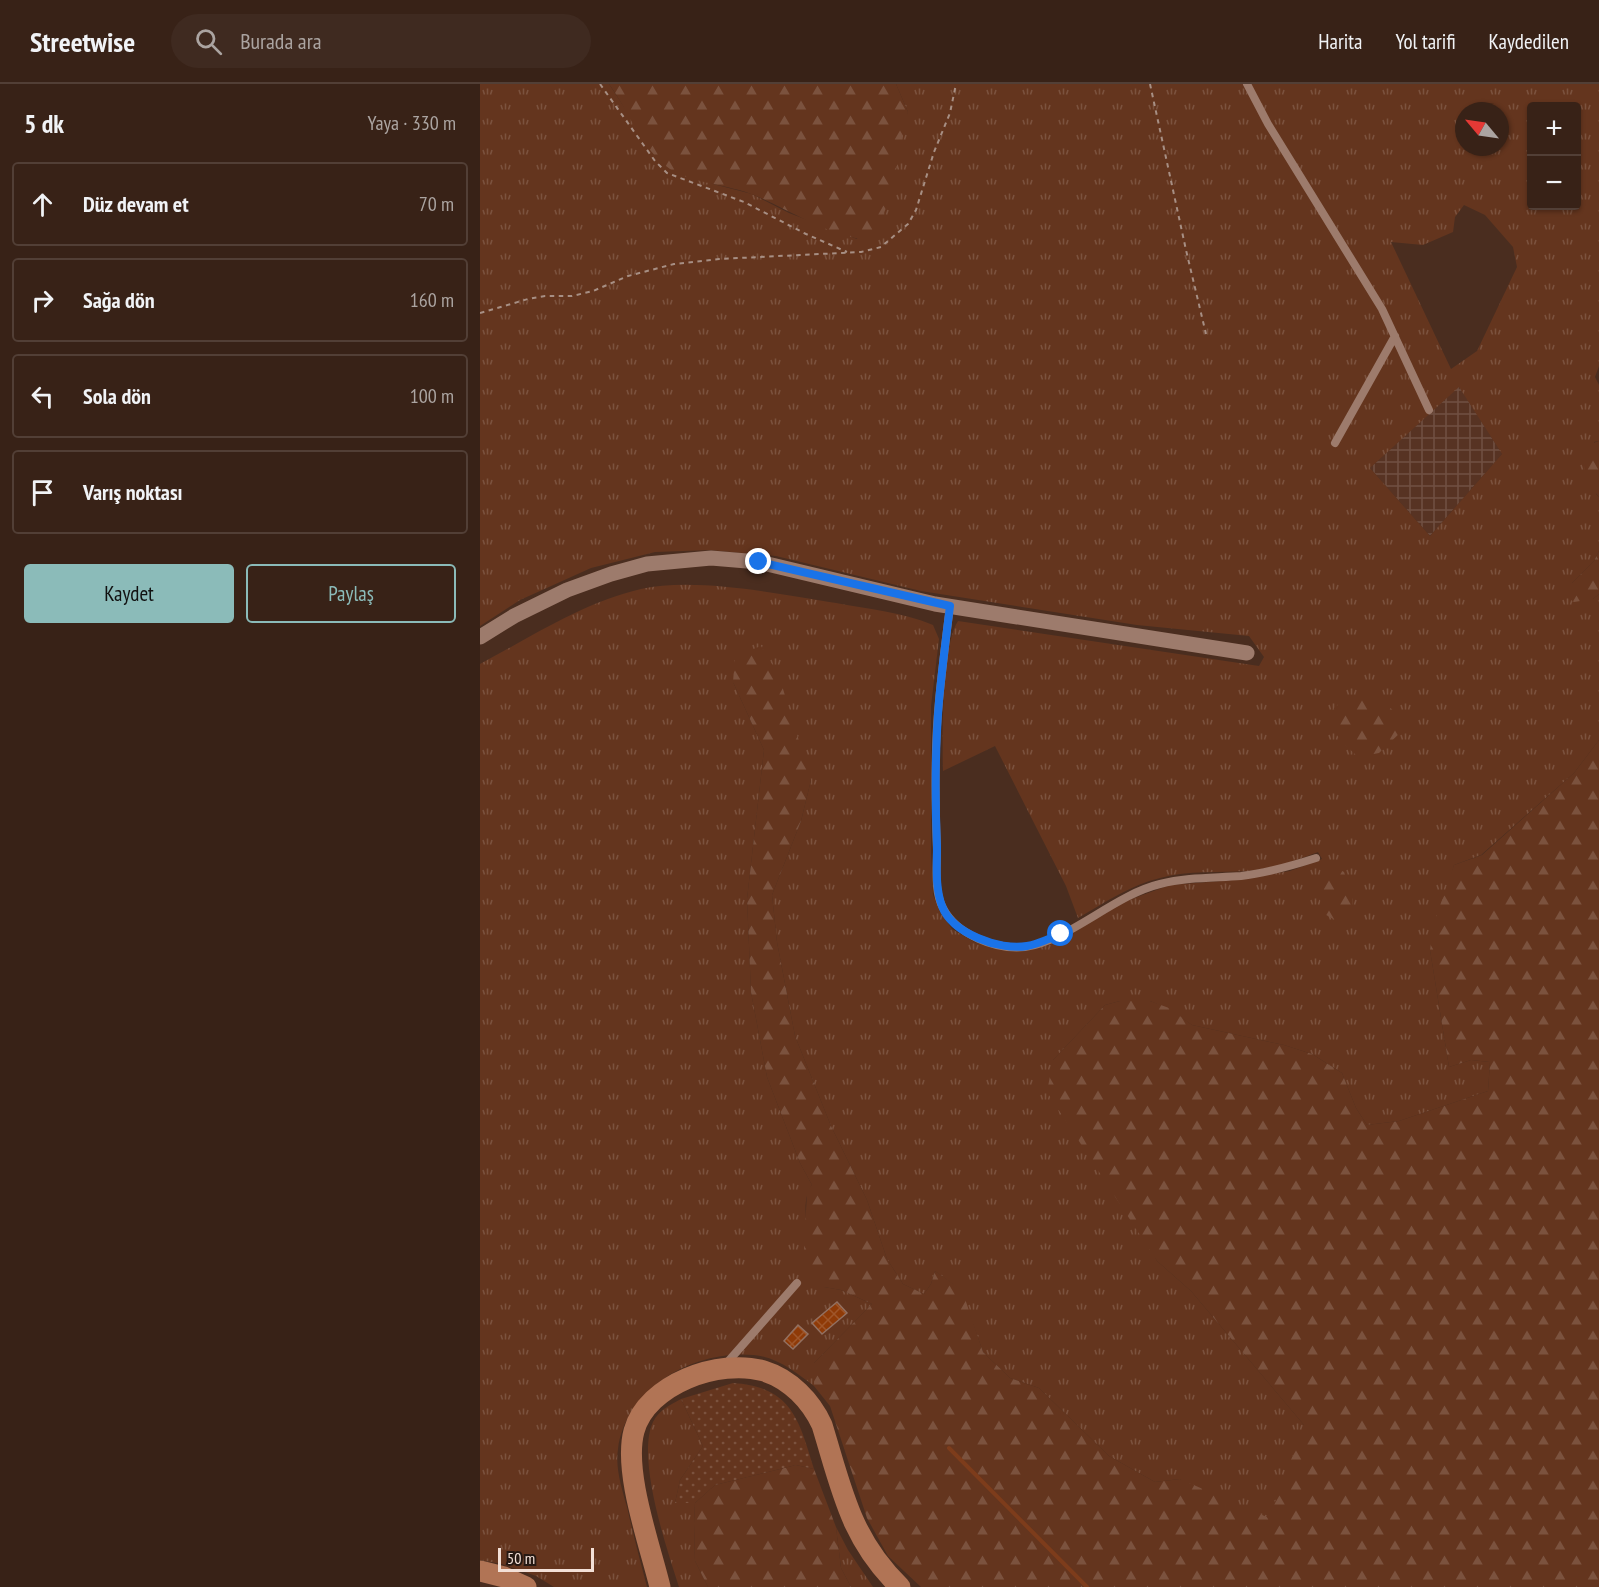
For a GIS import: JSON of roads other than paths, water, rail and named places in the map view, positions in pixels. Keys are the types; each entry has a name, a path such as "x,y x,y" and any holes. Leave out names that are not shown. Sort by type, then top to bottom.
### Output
{"street":[{"path":"480,637 514,616 567,590 612,574 647,564 711,558 759,562 950,606 1247,653"},
{"path":"660,1587 631,1467 631,1444 635,1428 644,1410 656,1396 679,1382 700,1373 746,1368 764,1371 780,1378 806,1400 816,1412 848,1511 861,1539 873,1558 900,1587"},
{"path":"480,1571 504,1577 526,1587"}],"lane":[{"path":"1248,84 1268,124 1383,309 1429,410"},
{"path":"1335,443 1395,336"},
{"path":"950,606 939,703 936,815 938,892 942,907 950,920 962,930 982,940 1007,946 1024,947 1061,934 1132,893 1159,884 1189,878 1241,876 1316,858"},
{"path":"720,1370 797,1283"}],"waterway":[{"path":"949,1448 1087,1587"}]}
